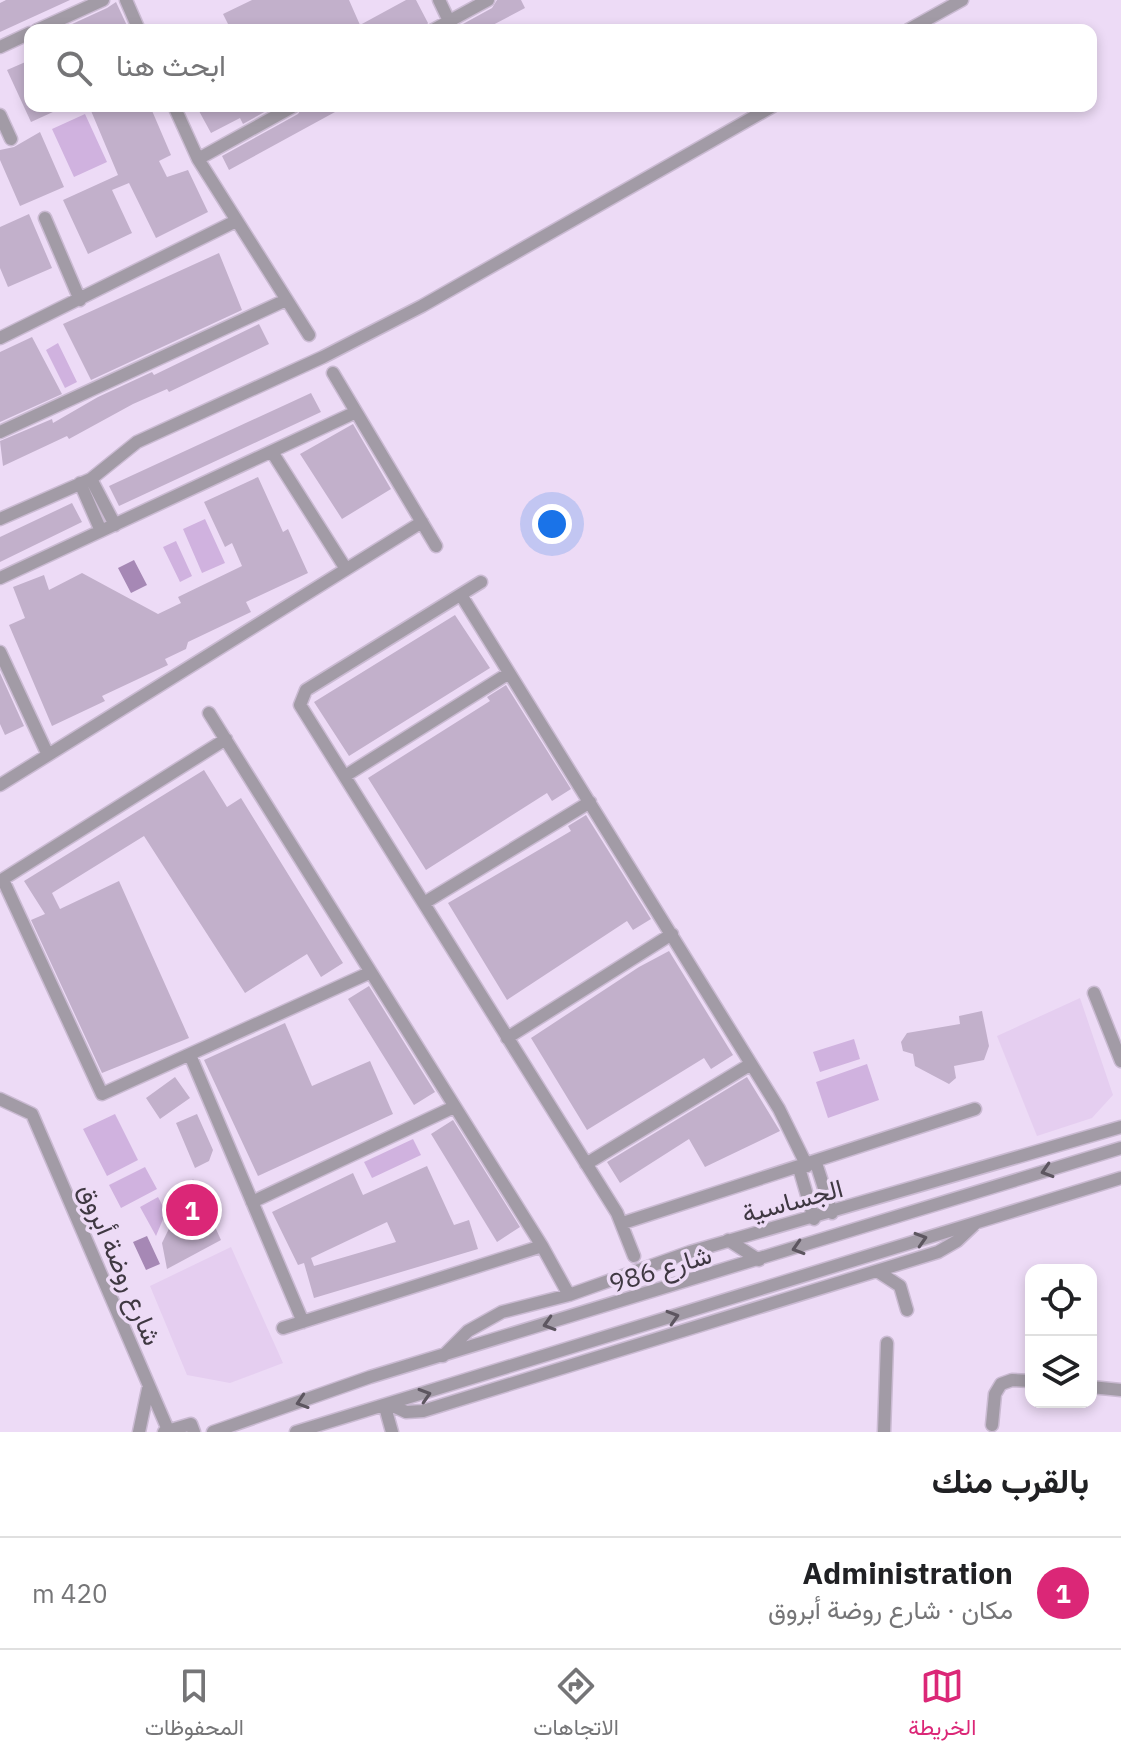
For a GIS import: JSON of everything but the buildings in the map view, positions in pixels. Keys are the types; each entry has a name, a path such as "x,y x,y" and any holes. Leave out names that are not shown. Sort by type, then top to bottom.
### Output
{"street":[{"path":"50,24 103,0"},
{"path":"126,0 136,24"},
{"path":"439,0 449,21"},
{"path":"444,24 488,0"},
{"path":"919,24 962,0"},
{"path":"0,47 24,36"},
{"path":"177,112 198,159 309,335"},
{"path":"198,159 283,112"},
{"path":"0,519 85,481 137,442 323,357 422,306 762,112"},
{"path":"0,115 11,139"},
{"path":"45,218 80,300"},
{"path":"0,338 236,221"},
{"path":"0,432 286,300"},
{"path":"333,373 436,546"},
{"path":"0,578 356,412"},
{"path":"272,452 346,569"},
{"path":"85,481 96,483 115,525"},
{"path":"85,481 101,531"},
{"path":"0,785 422,522"},
{"path":"481,582 301,697 300,705 623,1223 634,1256"},
{"path":"461,595 779,1109 832,1213"},
{"path":"0,652 48,755"},
{"path":"345,776 509,673"},
{"path":"209,713 542,1246 569,1295"},
{"path":"226,739 1,881 102,1094 369,973"},
{"path":"424,903 590,802"},
{"path":"507,1038 672,934"},
{"path":"1094,993 1121,1061"},
{"path":"190,1055 303,1322"},
{"path":"586,1164 751,1064"},
{"name":"شارع روضة أبروق","path":"0,1099 32,1114 167,1432"},
{"path":"252,1202 454,1107"},
{"path":"623,1223 807,1166 975,1109"},
{"name":"الجساسية","path":"443,1356 468,1331 490,1317 569,1295 728,1240 814,1219 999,1155 1121,1127"},
{"name":"شارع 986","path":"213,1432 370,1377 1121,1148"},
{"path":"807,1166 814,1219"},
{"name":"شارع 986","path":"296,1432 1121,1178"},
{"path":"392,1432 388,1406 406,1412 423,1411 877,1271 951,1246 978,1221"},
{"path":"728,1240 759,1260"},
{"path":"283,1328 542,1246"},
{"path":"900,1286 917,1258"},
{"path":"877,1271 900,1286 907,1310"},
{"path":"884,1432 887,1343"},
{"path":"992,1425 995,1394 1001,1384 1012,1380 1025,1381"},
{"path":"139,1432 149,1398 148,1382"},
{"path":"1097,1388 1121,1390"},
{"path":"167,1432 193,1428"}],"shaded area":[{"path":"85,114 107,162 74,177 52,129"},
{"path":"58,343 77,382 65,388 46,350"},
{"path":"205,519 225,563 202,573 183,529"},
{"path":"176,541 192,576 180,582 163,547"},
{"path":"134,560 147,585 131,593 118,568"},
{"path":"1080,998 1113,1095 1092,1118 1037,1136 997,1036"},
{"path":"854,1039 860,1059 820,1072 813,1052"},
{"path":"867,1064 879,1100 828,1118 816,1082"},
{"path":"115,1114 138,1160 107,1176 83,1129"},
{"path":"413,1139 421,1155 372,1178 364,1162"},
{"path":"145,1167 157,1189 121,1208 109,1185"},
{"path":"158,1197 166,1212 156,1236 140,1207"},
{"path":"147,1236 160,1264 146,1270 133,1242"},
{"path":"231,1247 283,1363 230,1383 187,1375 150,1286"}],"place":[{"name":"Administration","path":"192,1210"}]}
